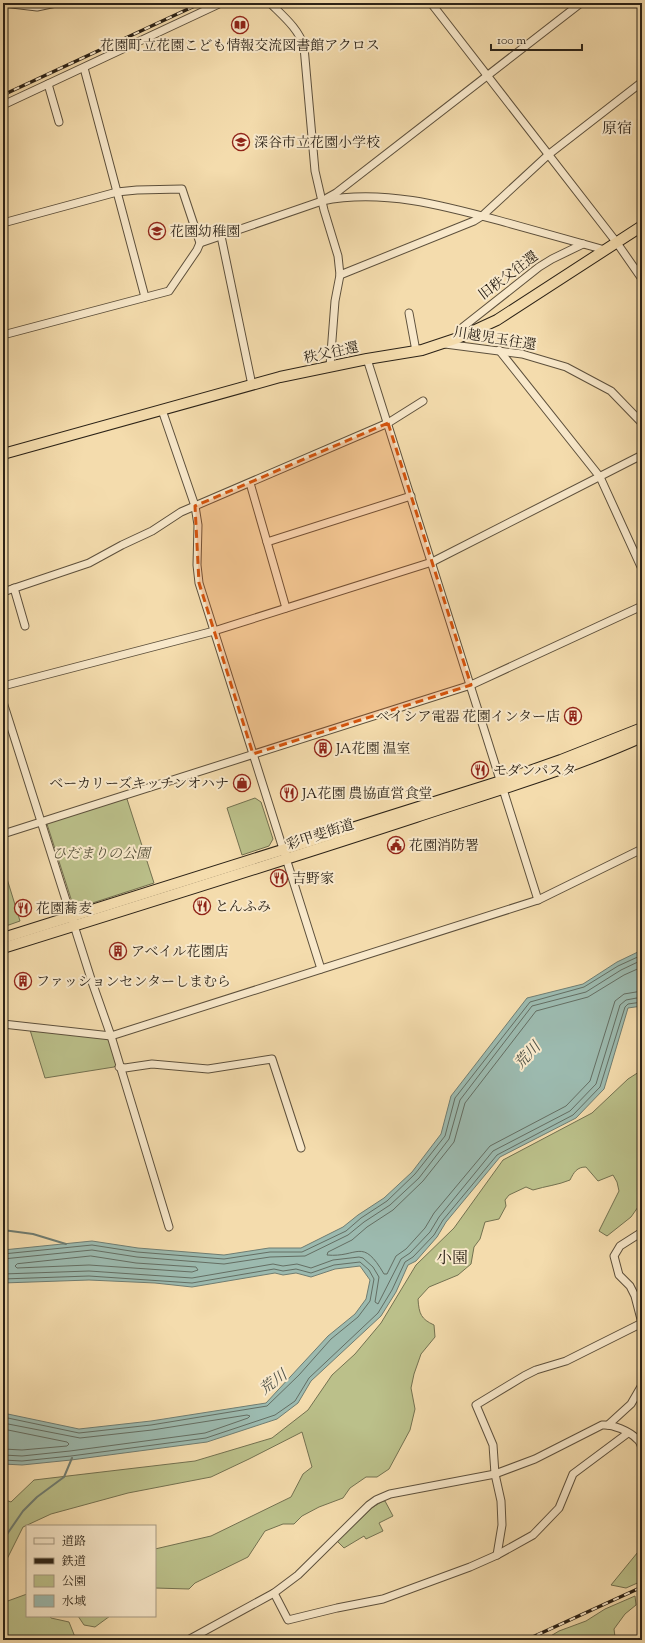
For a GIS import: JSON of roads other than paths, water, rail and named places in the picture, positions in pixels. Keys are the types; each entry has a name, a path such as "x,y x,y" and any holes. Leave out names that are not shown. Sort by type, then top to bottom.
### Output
{"highway":[{"name":"秩父往還","path":"3,454 252,385 330,366 416,351 458,338 497,320 642,226"},
{"name":"彩甲斐街道","path":"3,938 72,921 286,860 502,785 642,728"},
{"name":"彩甲斐街道","path":"3,948 72,921 283,849 563,768 642,737"}],"street":[{"path":"3,3 37,7 56,3"},
{"path":"3,105 221,3"},
{"path":"270,3 295,28 302,38 304,47 315,171 338,256 340,275 335,301 330,366"},
{"path":"431,3 488,75 642,279"},
{"path":"3,335 169,291 200,244 322,201 336,193 581,3"},
{"path":"84,68 145,297"},
{"path":"340,275 474,221 482,216 548,155 642,82"},
{"path":"48,84 58,122"},
{"path":"3,223 117,192 182,189 200,244"},
{"path":"322,201 353,197 390,197 482,216 605,250"},
{"path":"221,236 252,385"},
{"name":"旧秩父往還","path":"458,338 463,327 539,267 583,244"},
{"path":"410,313 416,351"},
{"name":"川越児玉往還","path":"442,343 500,350 544,359 566,367 612,391 642,423"},
{"path":"500,350 600,477 642,569"},
{"path":"367,359 538,900"},
{"path":"3,592 89,563 152,531 181,512 388,423 424,401"},
{"path":"162,410 195,506 198,525 197,565 199,583 321,969"},
{"path":"3,686 214,631 432,562 642,455"},
{"path":"250,483 286,608"},
{"path":"267,542 411,496"},
{"path":"14,588 25,626"},
{"path":"3,834 471,685 642,606"},
{"path":"3,702 72,921 111,1036 119,1067 169,1227"},
{"path":"3,1024 111,1036 538,900 642,849"},
{"path":"119,1067 125,1068 152,1064 208,1069 272,1059 301,1148"},
{"path":"497,1555 502,1525 501,1501 495,1474 493,1445 476,1405 536,1370 566,1362 642,1323 635,1296 630,1286 620,1275 614,1256 620,1246 642,1232"},
{"path":"188,1640 274,1593 310,1564 369,1505 376,1500 390,1494 495,1474 535,1459 592,1429 608,1425 631,1404 642,1385"},
{"path":"608,1425 628,1433 638,1439 642,1448"},
{"path":"274,1593 288,1620 383,1599 470,1567 497,1555 533,1535 559,1508 573,1474 628,1433"}],"water":[{"name":"荒川","path":"642,950 642,1006 628,1008 604,1089 576,1118 500,1157 446,1222 437,1237 416,1261 408,1265 396,1292 381,1316 311,1381 298,1403 277,1419 207,1442 71,1460 22,1465 3,1464 3,1413 79,1429 151,1421 266,1403 328,1336 355,1314 366,1299 370,1280 360,1266 335,1269 311,1277 296,1273 283,1275 275,1273 192,1287 155,1283 89,1280 3,1283 3,1250 92,1241 138,1248 224,1255 269,1248 301,1248 343,1227 384,1198 412,1172 441,1134 451,1096 527,998 583,984 617,962"}],"waterway":[{"path":"3,1230 33,1234 66,1244"},
{"path":"3,1540 23,1511 37,1497 64,1477 72,1458"},
{"path":"3,1633 7,1640"}],"railway":[{"path":"3,95 201,3"},
{"path":"526,1640 642,1587"}],"place":[{"name":"花園町立花園こども情報交流図書館アクロス","path":"240,25"},
{"name":"深谷市立花園小学校","path":"241,142"},
{"name":"花園幼稚園","path":"157,231"},
{"name":"ベイシア電器 花園インター店","path":"573,716"},
{"name":"JA花園 温室","path":"323,748"},
{"name":"モダンパスタ","path":"480,770"},
{"name":"ベーカリーズキッチンオハナ","path":"242,783"},
{"name":"JA花園 農協直営食堂","path":"289,793"},
{"name":"花園消防署","path":"396,845"},
{"name":"吉野家","path":"279,878"},
{"name":"とんふみ","path":"202,906"},
{"name":"花園蕎麦","path":"23,908"},
{"name":"アベイル花園店","path":"118,951"},
{"name":"ファッションセンターしまむら","path":"23,981"}],"district":[{"name":"原宿","path":"617,128"},
{"name":"小園","path":"452,1257"}],"park label":[{"name":"ひだまりの公園","path":"101,853"}]}
